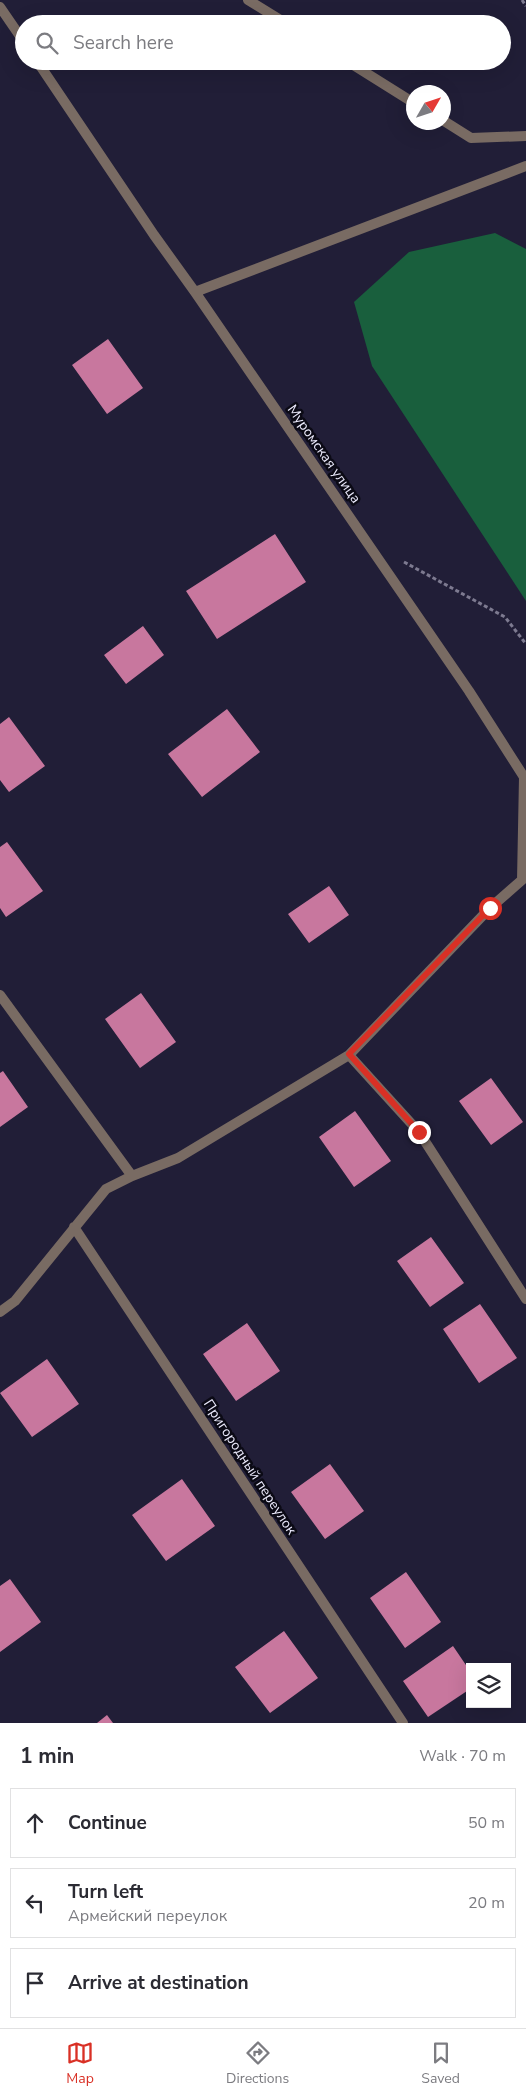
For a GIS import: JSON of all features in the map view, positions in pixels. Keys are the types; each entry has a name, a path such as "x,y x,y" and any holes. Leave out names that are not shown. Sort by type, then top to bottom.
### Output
{"street":[{"path":"248,0 272,15"},
{"path":"0,6 15,28"},
{"name":"Муромская улица","path":"43,70 154,235 469,691 524,777 524,881"},
{"path":"361,70 406,98"},
{"path":"451,125 471,138 526,136"},
{"path":"195,292 526,166"},
{"path":"0,1312 15,1301 106,1189 132,1176 178,1158 349,1054 490,908 524,881"},
{"path":"0,995 132,1176"},
{"path":"349,1054 419,1132 526,1300"},
{"name":"Пригородный переулок","path":"74,1227 403,1723"}],"path":[{"path":"522,0 526,6"},
{"path":"401,560 505,617 526,644"}],"green space":[{"path":"495,233 526,249 526,601 372,366 354,302 409,252"}],"building":[{"path":"108,339 143,388 107,414 72,365"},
{"path":"275,534 306,582 217,639 186,591"},
{"path":"143,626 164,655 126,684 104,655"},
{"path":"227,709 260,752 202,797 168,754"},
{"path":"9,717 45,766 9,792 0,780 0,724"},
{"path":"7,842 43,891 6,917 0,908 0,847"},
{"path":"329,886 349,915 309,943 288,914"},
{"path":"141,993 176,1042 140,1068 105,1019"},
{"path":"3,1071 28,1107 0,1127 0,1073"},
{"path":"491,1078 523,1122 491,1145 459,1101"},
{"path":"355,1111 391,1161 354,1187 319,1137"},
{"path":"431,1237 464,1283 430,1307 397,1261"},
{"path":"480,1304 517,1358 479,1383 443,1329"},
{"path":"247,1323 280,1371 236,1401 203,1354"},
{"path":"47,1359 79,1404 32,1437 0,1393"},
{"path":"330,1464 364,1511 325,1539 291,1492"},
{"path":"182,1479 215,1526 166,1561 132,1515"},
{"path":"406,1572 441,1622 405,1648 370,1598"},
{"path":"10,1579 41,1622 0,1652 0,1586"},
{"path":"284,1631 318,1678 270,1713 235,1667"},
{"path":"453,1646 466,1665 466,1692 428,1717 403,1681"},
{"path":"107,1715 113,1723 97,1723"}],"route":[{"path":"419,1132 349,1054 490,908"}]}
